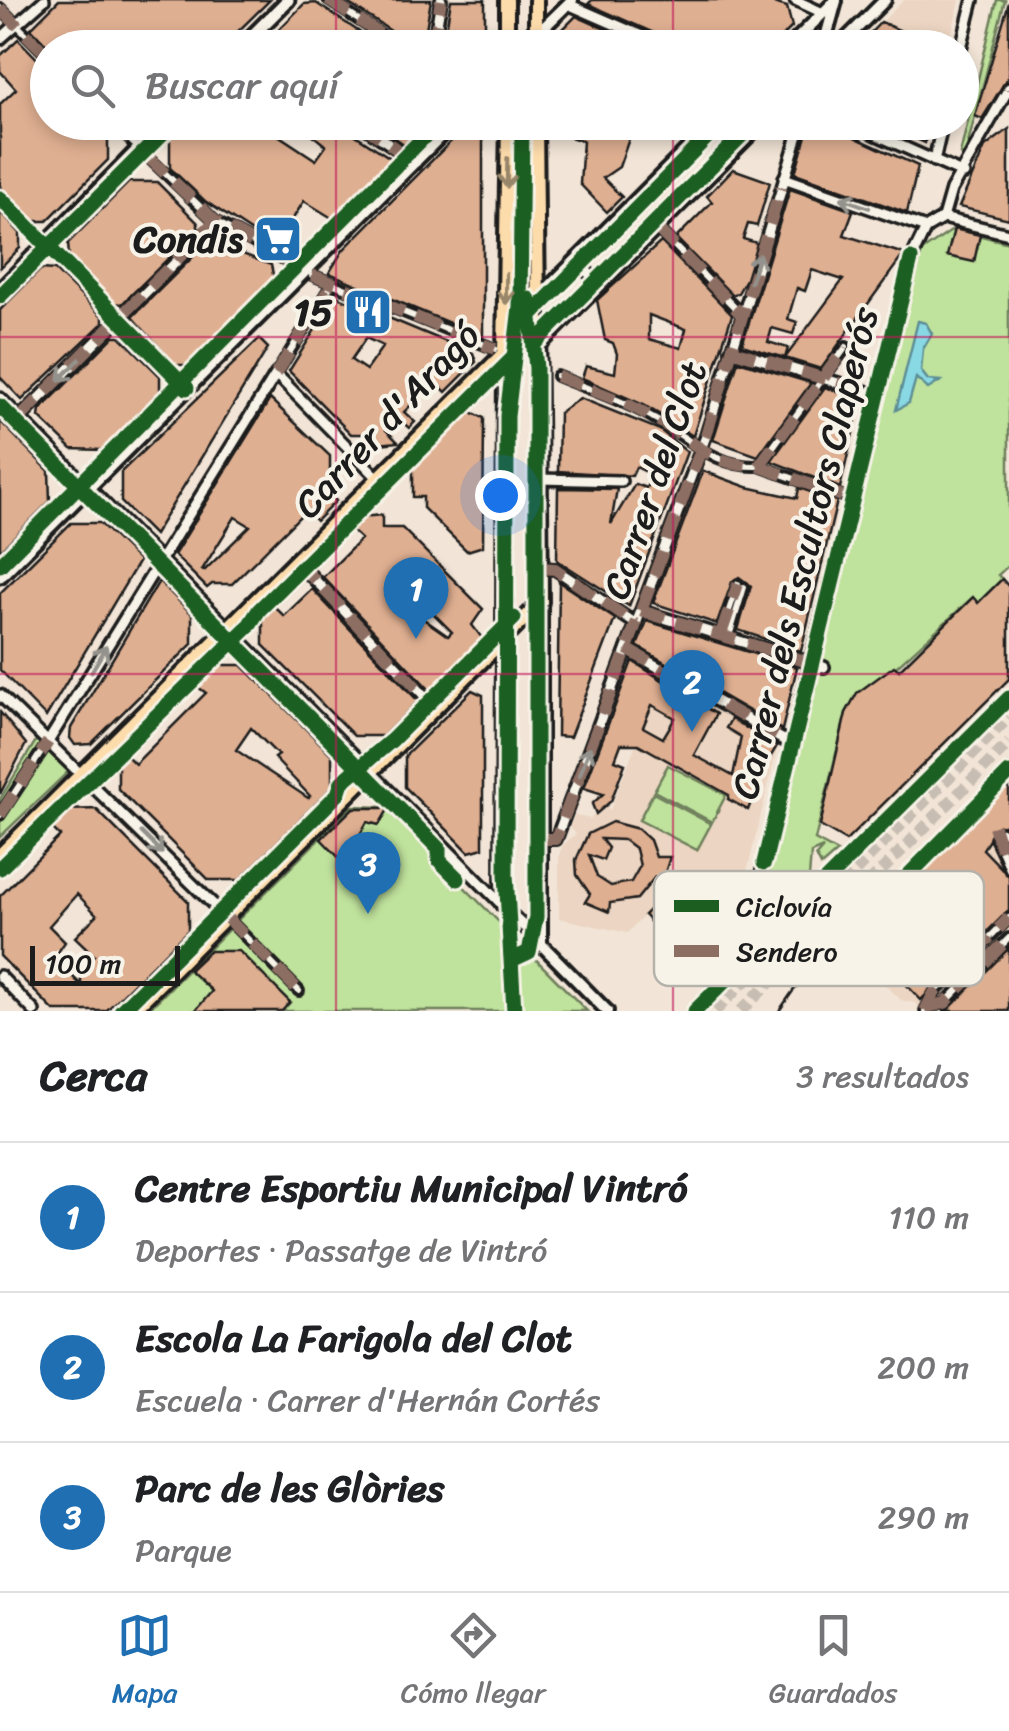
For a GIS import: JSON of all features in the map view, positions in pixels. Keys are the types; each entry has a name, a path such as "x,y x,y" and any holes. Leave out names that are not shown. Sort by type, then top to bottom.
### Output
{"main road":[{"path":"258,30 288,0"},
{"path":"507,30 508,0"},
{"path":"536,0 536,30"},
{"path":"0,290 147,140"},
{"path":"0,576 437,140"},
{"path":"499,351 507,140"},
{"path":"132,1011 540,602 536,140"},
{"name":"Carrer d'Aragó","path":"0,855 380,480 499,351"}],"street":[{"path":"0,39 44,0"},
{"path":"328,0 374,30"},
{"path":"436,30 441,0"},
{"path":"795,0 823,13"},
{"path":"806,30 836,0"},
{"path":"828,30 836,0"},
{"path":"856,30 885,0"},
{"path":"966,30 973,0"},
{"path":"546,30 570,2 632,30"},
{"path":"0,8 30,38"},
{"path":"784,178 926,228 943,218 951,190 964,174 1009,89"},
{"path":"130,140 134,144"},
{"path":"384,140 416,162"},
{"name":"Carrer d'Aragó","path":"499,351 518,317 696,140"},
{"name":"Carrer d'Aragó","path":"540,344 745,140"},
{"name":"Carrer del Clot","path":"541,839 556,838 700,451 796,140"},
{"path":"888,140 964,174"},
{"path":"934,161 939,140"},
{"path":"146,156 215,221 294,265"},
{"path":"0,198 187,388"},
{"path":"943,218 1009,234"},
{"path":"20,418 215,221"},
{"path":"657,228 741,314"},
{"name":"Carrer dels Escultors Claperós","path":"762,871 810,662 911,259 926,228"},
{"path":"576,261 600,284"},
{"path":"312,275 499,351 502,905"},
{"path":"0,814 332,284"},
{"path":"761,462 846,347"},
{"path":"731,350 877,395"},
{"path":"278,372 380,480"},
{"path":"556,376 652,417 700,451 740,466 761,462 842,496"},
{"path":"0,398 608,1011"},
{"path":"540,480 622,481"},
{"path":"298,562 435,706"},
{"path":"540,568 556,569 636,624"},
{"path":"725,635 741,586"},
{"path":"540,602 541,944"},
{"path":"641,611 824,668"},
{"path":"627,649 792,745"},
{"path":"0,696 300,991"},
{"path":"835,871 1009,698"},
{"path":"912,871 1009,772"},
{"path":"995,838 1009,869"},
{"path":"984,943 1009,918"},
{"path":"984,963 1009,938"},
{"path":"0,976 34,1011"},
{"path":"694,1011 720,986"},
{"path":"926,1009 940,986"},
{"path":"926,1009 945,1003 962,986"}],"shaded area":[{"path":"904,0 960,0 952,30 874,30"},
{"path":"661,680 778,745 747,871 654,871 654,906 627,933 559,918 559,855 563,845 576,834 570,827 575,815 590,819 604,805 610,810"},
{"path":"1009,776 1009,1011 923,1011 915,1003 901,1000 886,986 984,986 984,871 917,871"}],"green space":[{"path":"997,0 1005,0 979,101 979,75"},
{"path":"963,140 969,140 965,155 960,154"},
{"path":"954,229 1009,243 1009,565 998,575 1002,579 978,603 972,598 896,667 857,693 846,713 815,840 837,852 821,866 816,856 823,848 811,853 810,871 768,871 922,251"},
{"path":"37,739 70,770 0,837 0,799"},
{"path":"668,765 726,795 712,822 654,791"},
{"path":"653,793 711,824 697,850 639,820"},
{"path":"352,806 385,807 587,1011 147,1011"}],"water":[{"path":"918,321 926,323 932,334 923,349 921,371 928,380 941,381 928,389 916,378 909,403 896,410"}],"building":[{"path":"59,0 270,0 239,30 31,28"},
{"path":"343,0 431,0 425,30 389,30"},
{"path":"451,0 485,0 485,30 446,30"},
{"path":"592,0 764,0 787,7 792,27 647,30 588,4"},
{"path":"1009,2 1009,76 982,119 979,103"},
{"path":"316,3 356,30 279,30 304,4"},
{"path":"576,16 608,30 562,30"},
{"path":"881,22 899,30 873,30"},
{"path":"18,39 30,51 30,140 108,140 108,160 47,221 34,221 0,187 0,104 16,89 0,71 0,56"},
{"path":"1009,129 1009,219 959,207 985,147"},
{"path":"170,140 286,140 316,160 326,146 319,140 363,140 392,159 332,218 304,201 275,247 205,201 170,168"},
{"path":"452,140 483,140 483,337 329,273 343,250"},
{"path":"580,140 629,140 619,167 603,178 622,197 607,212 580,184 583,141"},
{"path":"805,140 861,140 918,166 907,213 795,173"},
{"path":"733,169 770,182 757,226 748,224 743,239 757,243 746,279 738,293 732,295 676,238 712,202 707,196"},
{"path":"129,182 157,182 198,223 198,229 122,304 115,303 69,256 68,243"},
{"path":"790,189 853,211 844,235 904,254 821,369 742,345","holes":["812,270 843,280 785,358 788,348 768,342 772,328 793,334 797,322 788,319 797,288 805,291"]},
{"path":"0,212 20,233 20,248 0,268"},
{"path":"954,229 980,235 974,262 947,256"},
{"path":"209,241 271,265 274,279 187,365 176,365 132,317"},
{"path":"661,242 732,315 693,436 644,405 582,378 586,366 615,373 617,354 613,343 605,340 597,300","holes":["649,315 686,329 681,348 649,339"]},
{"path":"41,269 55,270 103,317 103,323 22,400 0,377 0,310"},
{"path":"336,296 473,353 476,362 446,392 435,381 404,412 415,422 409,428 398,418 386,430 398,442 368,445 368,434 351,434 289,371","holes":["366,338 383,346 366,370 351,360"]},
{"path":"114,336 120,336 160,376 160,391 102,450 72,449 39,417 40,410"},
{"path":"259,339 268,348 154,535 121,502 121,472"},
{"path":"738,361 811,383 758,456 713,440"},
{"path":"825,387 861,399 840,488 771,461"},
{"path":"580,398 660,430 687,452 629,606 557,560 558,488 617,489 611,524 635,484 646,488 652,475 636,467 632,476 558,471 559,413"},
{"path":"270,399 330,456 330,486 326,490 336,501 316,521 306,510 232,584 212,584 207,588 174,555","holes":["235,517 250,526 204,571 202,570"]},
{"path":"469,411 484,418 483,546 467,551 423,508 423,497 413,497 413,467"},
{"path":"0,421 49,471 50,501 0,551"},
{"path":"703,471 747,487 797,498 799,488 837,501 801,651 738,630 751,586 739,577 732,582 717,624 653,603"},
{"path":"382,515 382,528 402,528 483,609 472,625 482,638 430,690 323,577 361,539 350,529 362,517","holes":["401,581 452,632 448,636 388,594"]},
{"path":"71,523 100,523 139,561 46,717 0,670 0,593"},
{"path":"1002,579 1009,587 1009,679 846,841 820,826 846,713 857,693 894,666 899,670 973,597 978,603"},
{"path":"159,581 192,614 192,644 91,744 75,745 70,738 71,728"},
{"path":"559,582 615,619 570,737 557,736"},
{"path":"312,589 418,701 383,736 354,736 263,645 263,615 273,605 284,616"},
{"path":"647,621 797,667 782,730 637,646"},
{"path":"632,661 716,714 694,755 733,776 741,737 726,728 731,719 777,746 753,786 756,789 748,810 728,799 729,795 638,744 621,744 615,760 625,764 611,801 596,814 592,804 603,794 584,788","holes":["652,705 675,718 663,738 643,727"]},
{"path":"213,665 242,665 332,755 332,787 239,880 209,880 118,789 118,759 124,753 135,764 206,693 194,684","holes":["251,728 278,755 274,758 308,798 236,750"]},
{"path":"472,690 483,695 483,848 469,852 405,787 405,756"},
{"path":"0,712 26,744 0,794"},
{"path":"1009,785 1009,824 998,826 983,849 1009,876 1009,911 984,936 984,871 924,871"},
{"path":"353,808 389,808 379,825 367,822 357,840 368,849 349,868 321,839"},
{"path":"96,809 188,901 188,930 106,1011 54,1011 0,956 0,896 60,836 50,826 66,810","holes":["77,894 97,915 75,937 94,955 81,969 81,985 54,958 65,942 49,926"]},
{"path":"612,822 638,829 650,840 656,857 670,857 666,871 654,871 654,878 637,899 610,903 609,912 585,902 590,894 577,875 576,860 588,834","holes":["601,839 624,840 636,849 640,866 631,882 611,886 597,877 589,855 603,860 608,848"]},
{"path":"654,905 654,926 644,915"},
{"path":"1009,948 1009,1011 943,1011 972,986 984,986 984,973"},
{"path":"209,951 239,951 290,1002 282,1011 195,1011 212,991 189,970"},
{"path":"908,986 935,986 921,1000"}],"tunnel":[{"path":"855,871 1009,717"},
{"path":"881,871 1009,743"},
{"path":"980,812 983,815"},
{"path":"715,1011 740,986"},
{"path":"741,1011 766,986"}],"tram line":[{"path":"903,871 1009,764"},
{"path":"779,1011 796,986"}],"marked path":[{"path":"328,0 374,30"},
{"path":"436,30 441,0"},
{"path":"0,8 30,38"},
{"path":"130,140 134,144"},
{"path":"383,140 412,160"},
{"path":"147,156 215,221 294,265"},
{"path":"541,839 556,839 706,436 781,187"},
{"path":"20,418 215,221"},
{"path":"657,228 741,314"},
{"path":"312,275 495,349"},
{"path":"276,374 332,284"},
{"path":"557,376 641,411 715,457 759,466 846,347"},
{"path":"731,350 877,395"},
{"path":"759,466 842,496"},
{"path":"298,562 435,707"},
{"path":"540,568 555,569 636,624"},
{"path":"721,634 738,584"},
{"path":"641,611 818,665"},
{"path":"627,649 792,745"},
{"path":"0,815 48,742"},
{"path":"994,826 1004,857 1009,857"},
{"path":"762,871 764,863"},
{"path":"226,917 299,991"},
{"path":"984,943 1009,918"},
{"path":"984,963 1009,938"},
{"path":"925,1011 941,986"},
{"path":"928,1007 945,1003 962,986"}],"cycle path":[{"path":"0,296 156,140"},
{"path":"0,565 421,140"},
{"path":"514,1011 506,874 507,416 520,307 522,140"},
{"path":"525,321 704,140"},
{"path":"535,343 737,140"},
{"path":"0,198 187,388"},
{"path":"764,863 911,259"},
{"path":"514,959 529,952 536,917 536,368 529,299"},
{"path":"0,868 248,627 259,610 513,358"},
{"path":"0,406 439,849 439,860 458,879"},
{"path":"121,1011 338,794 342,782 392,740 514,618"},
{"path":"835,871 1009,698"},
{"path":"913,871 1009,773"},
{"path":"695,1011 720,986"}],"place":[{"name":"Condis","path":"278,239"},
{"name":"15","path":"368,312"},
{"name":"Centre Esportiu Municipal Vintró","path":"416,639"},
{"name":"Escola La Farigola del Clot","path":"692,732"},
{"name":"Parc de les Glòries","path":"368,914"}]}
